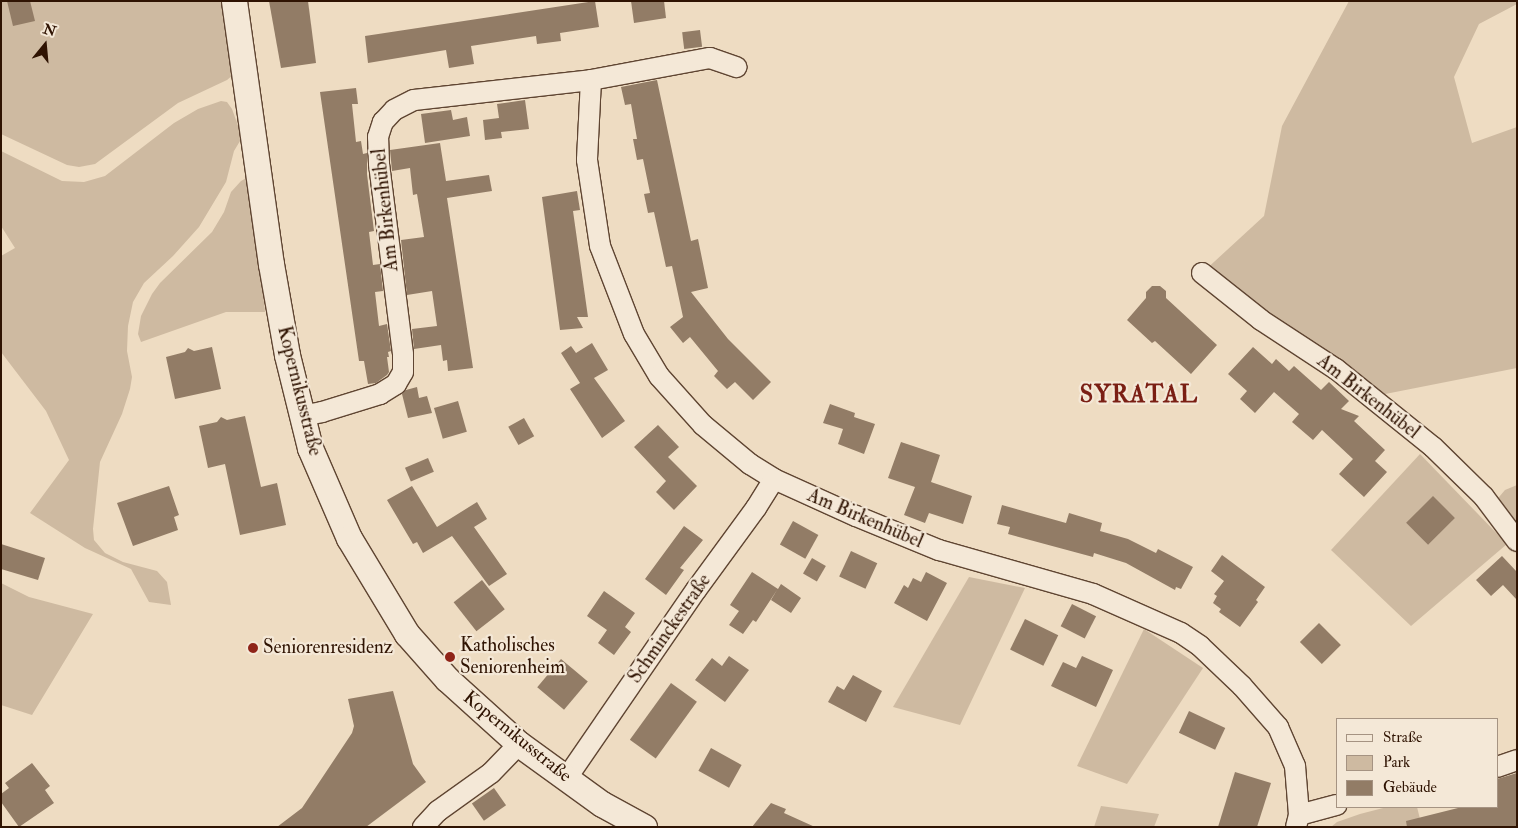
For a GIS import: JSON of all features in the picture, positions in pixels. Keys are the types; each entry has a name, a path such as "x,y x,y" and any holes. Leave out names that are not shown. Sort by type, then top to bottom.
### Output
{"street":[{"name":"Kopernikusstraße","path":"234,1 271,264 287,355 310,448 349,538 407,634 447,679 519,744 602,804 644,827"},
{"name":"Am Birkenhübel","path":"302,416 322,412 380,394 396,384 403,372 403,354 379,164 378,137 383,122 394,110 414,100 591,80 710,58 736,67"},
{"name":"Am Birkenhübel","path":"591,80 587,160 600,246 634,334 659,376 704,425 750,464 774,479 940,550 1093,594 1181,633 1200,646 1242,686 1278,727 1295,766 1297,821 1336,805"},
{"name":"Am Birkenhübel","path":"1202,273 1261,320 1336,369 1433,447 1484,497 1517,541"},
{"name":"Schminckestraße","path":"566,778 696,590 756,508 774,479"},
{"path":"429,825 438,811 491,773 519,744"},
{"path":"1498,767 1517,760"}],"green space":[{"path":"1,1 225,1 234,74 227,80 178,103 95,164 79,167 67,165 1,134"},
{"path":"1349,1 1517,1 1517,4 1479,24 1454,77 1472,143 1517,127 1517,368 1370,397 1202,273 1264,216 1282,126"},
{"path":"221,101 227,102 232,109 240,131 240,141 234,151 226,182 199,227 173,256 144,283 133,302 128,326 127,351 132,377 130,389 122,414 100,462 93,529 94,540 105,553 123,562 157,571 167,582 171,605 149,602 131,569 85,548 30,513 69,460 46,411 1,352 1,256 15,248 1,226 1,151 62,181 84,182 105,176 174,123 198,109"},
{"path":"250,176 267,283 263,292 265,312 226,312 141,342 138,334 141,316 152,294 160,283 212,232 224,212 231,192 241,181"},
{"path":"1420,454 1507,544 1411,626 1331,550"},
{"path":"1517,485 1517,532 1494,503 1505,490"},
{"path":"969,577 1025,588 960,725 893,707"},
{"path":"1,583 29,597 93,614 32,715 1,705"},
{"path":"1144,629 1203,668 1127,784 1077,766"},
{"path":"1101,806 1159,814 1154,827 1094,827"},
{"path":"1383,808 1417,808 1422,827 1331,827 1337,822"}],"building":[{"path":"7,1 30,1 35,21 13,26"},
{"path":"269,1 308,1 316,63 281,68"},
{"path":"595,1 599,27 560,33 561,41 537,44 536,36 471,46 474,64 449,68 446,50 368,63 365,36"},
{"path":"631,1 664,1 666,18 634,23"},
{"path":"700,30 702,47 684,49 682,32"},
{"path":"657,80 691,241 698,239 708,288 691,292 728,339 771,382 753,400 735,382 727,389 714,376 718,371 690,337 683,343 670,327 683,317 672,266 666,267 654,212 648,213 644,194 650,193 643,159 637,160 633,139 637,139 631,104 625,105 621,87"},
{"path":"356,88 358,104 352,104 356,142 361,141 363,154 367,153 367,174 374,231 369,232 373,265 380,264 383,291 375,292 379,326 387,324 391,351 388,352 389,357 387,357 389,372 387,375 376,383 368,384 364,361 359,361 320,92"},
{"path":"525,100 529,129 501,132 502,138 485,140 483,120 499,118 497,104"},
{"path":"451,110 453,120 467,117 470,136 425,143 421,114"},
{"path":"440,143 446,181 489,175 492,191 447,198 473,368 448,371 447,360 443,361 441,345 414,349 412,329 437,326 432,291 407,295 401,240 424,237 417,194 413,195 410,168 392,171 390,150"},
{"path":"577,191 580,210 573,211 588,317 577,317 583,328 560,330 542,197"},
{"path":"1152,286 1160,286 1166,291 1166,298 1217,345 1191,374 1155,341 1152,343 1127,320 1146,298 1146,292"},
{"path":"592,343 608,370 594,378 625,421 602,438 570,389 580,383 561,353 571,346 576,353"},
{"path":"212,347 221,389 175,399 166,357 185,352 188,348 194,351"},
{"path":"1253,347 1272,364 1276,359 1289,371 1294,366 1321,390 1329,382 1349,401 1341,409 1359,416 1354,421 1385,450 1375,461 1387,472 1364,497 1339,474 1353,459 1322,430 1313,440 1292,422 1299,414 1274,392 1255,413 1240,399 1247,391 1228,374"},
{"path":"417,387 419,398 427,396 432,413 408,418 402,394 406,390"},
{"path":"458,401 467,432 443,439 434,408"},
{"path":"830,404 855,413 854,417 875,424 864,454 838,444 843,429 823,423"},
{"path":"245,416 261,487 277,483 286,525 240,535 225,464 208,468 199,426 217,422 221,417 227,420"},
{"path":"524,418 534,436 518,445 508,427"},
{"path":"658,425 679,447 668,457 697,486 674,510 656,492 666,481 634,447"},
{"path":"901,442 940,455 931,482 972,496 963,524 929,513 925,523 904,515 915,487 888,478"},
{"path":"428,458 434,472 411,482 405,468"},
{"path":"169,486 179,515 174,517 178,530 133,546 117,503"},
{"path":"412,486 437,527 477,502 487,519 474,527 507,574 489,586 452,536 423,553 417,542 413,544 387,500"},
{"path":"1433,496 1455,518 1428,545 1406,523"},
{"path":"1002,505 1066,523 1069,513 1102,523 1100,531 1128,539 1156,553 1158,549 1193,567 1181,589 1176,587 1175,590 1126,563 1094,553 1093,557 1008,534 1010,527 997,524"},
{"path":"793,521 818,535 805,559 780,545"},
{"path":"684,526 703,540 680,568 684,570 666,595 645,579"},
{"path":"1,544 45,558 38,580 1,569"},
{"path":"851,551 877,563 865,589 839,576"},
{"path":"1222,555 1265,587 1256,600 1258,602 1240,627 1219,612 1221,609 1213,603 1217,596 1214,594 1224,581 1211,571"},
{"path":"1502,556 1517,572 1517,600 1503,585 1491,596 1476,580"},
{"path":"812,558 826,566 817,582 803,574"},
{"path":"752,572 778,589 781,584 801,598 791,613 771,600 777,590 756,622 753,620 743,634 729,625 739,611 730,605"},
{"path":"926,572 947,583 927,621 894,603 904,585 908,588 913,578 921,582"},
{"path":"482,580 505,609 476,631 454,602"},
{"path":"604,591 635,613 625,627 631,632 614,655 598,643 607,630 587,616"},
{"path":"1072,604 1096,616 1085,639 1061,626"},
{"path":"1025,619 1058,635 1043,666 1010,650"},
{"path":"1319,623 1341,645 1322,664 1300,642"},
{"path":"729,656 749,670 725,702 695,680 712,658 722,666"},
{"path":"1082,656 1113,670 1096,707 1051,686 1063,662 1076,668"},
{"path":"561,659 588,681 564,710 537,687"},
{"path":"853,675 882,691 866,722 828,702 837,686 844,690"},
{"path":"671,683 697,702 656,758 630,740"},
{"path":"393,691 413,764 426,782 366,827 277,827 302,808 352,733 354,726 348,699"},
{"path":"1189,711 1225,728 1215,750 1179,733"},
{"path":"711,748 742,765 729,788 698,771"},
{"path":"32,763 50,786 45,790 54,803 19,827 1,802 1,794 9,788 5,783"},
{"path":"1235,772 1271,783 1257,827 1218,827"},
{"path":"1517,773 1517,827 1407,827 1406,821 1458,808 1498,808 1498,779"},
{"path":"494,788 506,805 484,821 472,803"},
{"path":"771,803 786,809 784,813 815,827 752,827"}],"place":[{"name":"Seniorenresidenz","path":"253,648"},
{"name":"Katholisches Seniorenheim","path":"450,657"}],"district":[{"name":"SYRATAL","path":"1139,395"}]}
